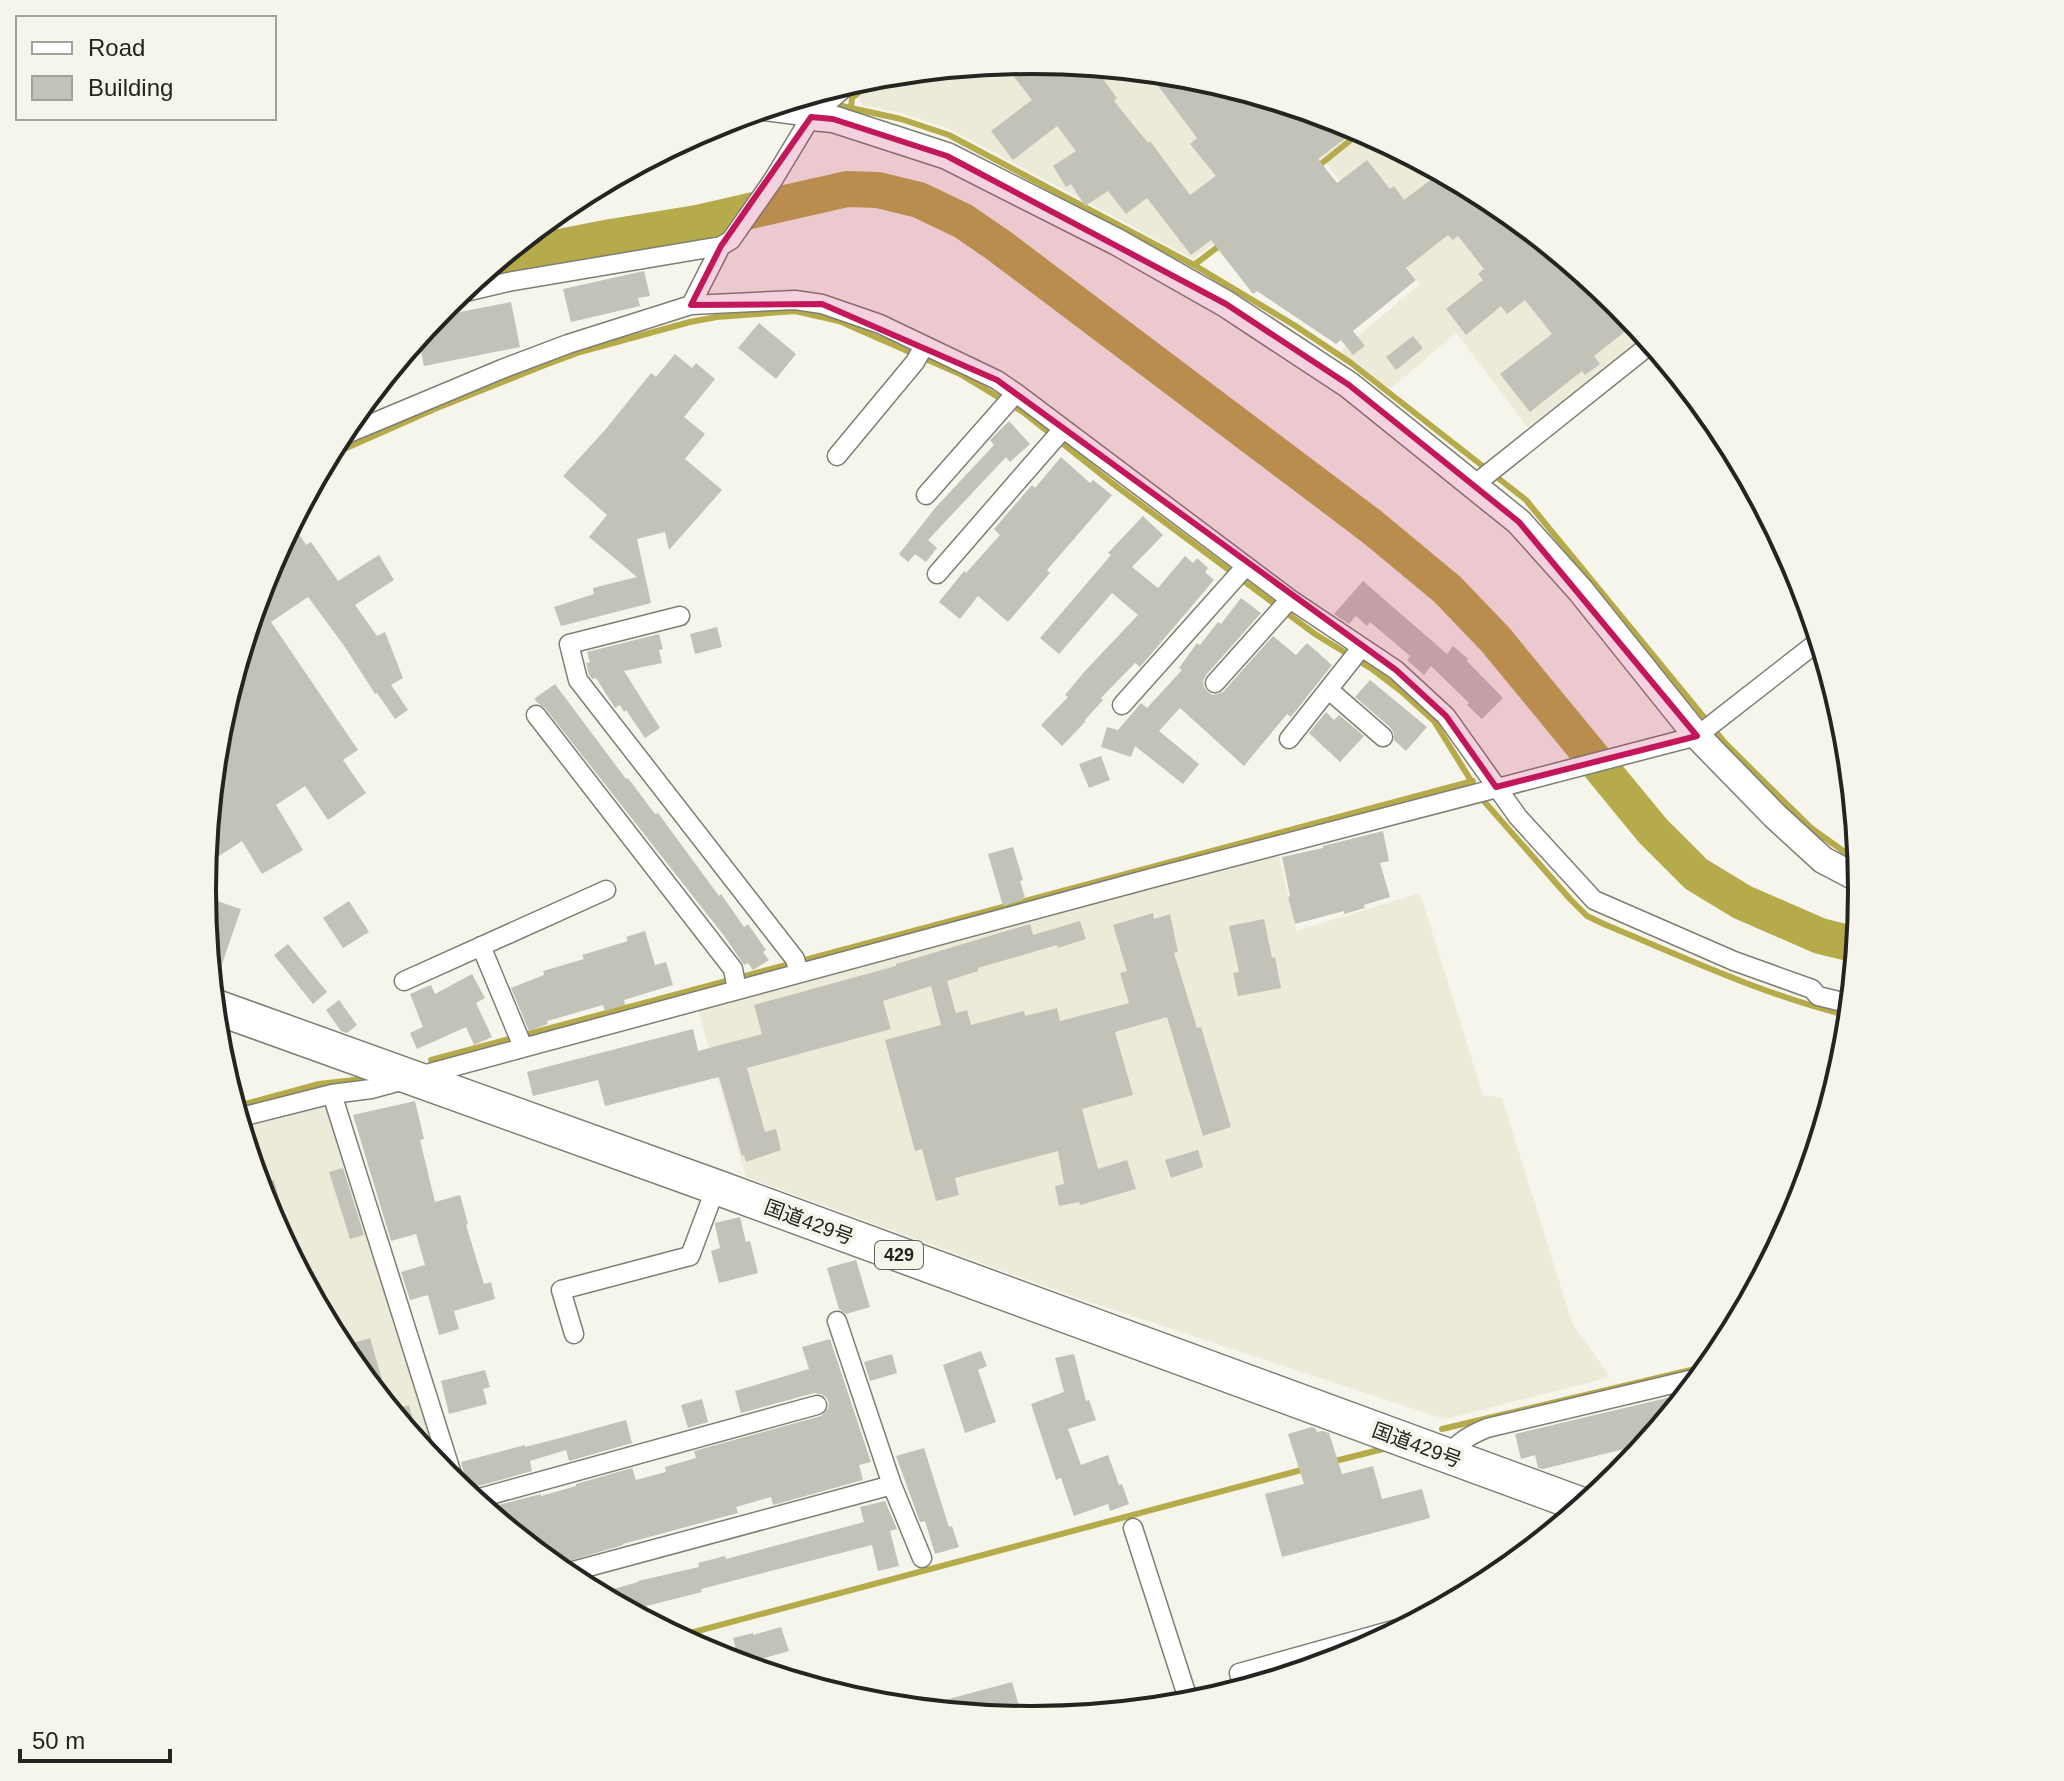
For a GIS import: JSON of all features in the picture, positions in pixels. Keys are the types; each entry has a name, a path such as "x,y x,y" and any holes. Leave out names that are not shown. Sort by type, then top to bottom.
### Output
{"highway":[{"name":"国道429号","path":"224,1010 1573,1502"}],"street":[{"path":"691,305 726,243 773,180 811,117 831,100"},
{"path":"783,113 833,119 947,156 1117,242 1226,304 1484,477 1519,522 1706,729 1775,816 1823,860 1848,873"},
{"path":"482,288 726,243"},
{"path":"359,429 528,359 691,305 795,300 822,304 880,324 920,353 997,380 1010,400 1284,605 1356,655 1396,670 1446,716 1485,790 1518,817 1594,900 1734,961 1812,989 1818,996 1841,1002"},
{"path":"1484,477 1644,350"},
{"path":"837,456 920,353"},
{"path":"926,495 1010,400"},
{"path":"937,574 1057,435"},
{"path":"1122,705 1240,573"},
{"path":"1215,683 1284,605"},
{"path":"680,616 569,644 578,680 797,966"},
{"path":"247,1115 332,1094 371,1089 521,1040 797,966 1614,758 1706,729 1811,647"},
{"path":"1289,739 1356,655"},
{"path":"1329,690 1383,737"},
{"path":"536,715 733,969 736,983"},
{"path":"404,981 606,890"},
{"path":"481,946 521,1040"},
{"path":"332,1094 443,1455"},
{"path":"574,1334 561,1290 690,1256 716,1187"},
{"path":"837,1321 892,1485 922,1558"},
{"path":"1447,1457 1470,1435 1487,1428 1685,1381"},
{"path":"486,1496 817,1405"},
{"path":"579,1569 892,1485"},
{"path":"1133,1528 1186,1692"},
{"path":"1241,1679 1239,1673 1352,1642"}],"highlighted area":[{"path":"811,117 833,119 947,156 1226,304 1349,385 1519,522 1697,736 1496,787 1446,716 1396,670 997,380 822,304 691,305 721,246"}],"shaded area":[{"path":"979,76 1085,76 1191,90 1294,117 1393,158 1486,212 1570,277 1637,343 1529,429 1456,333 1390,389 1339,352 1420,284 1323,159 1193,259 948,128 862,105 858,97 873,90"},
{"path":"1278,851 1296,931 1420,893 1483,1095 1502,1098 1572,1323 1610,1377 1446,1419 1072,1296 746,1177 698,1010"},
{"path":"328,1102 440,1452 384,1388 325,1299 278,1203 249,1123"}],"building":[{"path":"1012,75 1102,78 1117,98 1114,101 1148,143 1150,141 1190,195 1216,176 1190,144 1197,138 1157,84 1243,102 1344,136 1347,137 1318,159 1337,183 1367,160 1390,189 1394,186 1404,200 1432,179 1529,243 1626,331 1594,356 1600,364 1585,375 1582,371 1530,412 1500,374 1552,334 1525,300 1507,314 1501,306 1466,335 1446,309 1483,280 1478,274 1484,269 1458,236 1453,240 1448,235 1406,268 1416,280 1353,331 1365,346 1353,355 1341,340 1336,344 1257,291 1253,294 1211,240 1191,255 1147,198 1126,214 1108,191 1085,206 1071,184 1066,187 1053,166 1076,151 1057,126 1013,160 991,131 1032,100"},
{"path":"644,271 650,296 638,298 640,306 571,322 563,289"},
{"path":"511,302 520,347 424,366 421,349 455,313"},
{"path":"759,323 796,354 776,379 738,348"},
{"path":"1413,336 1423,348 1396,370 1386,357"},
{"path":"675,354 692,368 696,363 715,379 684,417 705,434 685,459 722,490 669,550 665,532 637,539 651,603 561,626 554,607 594,594 593,588 637,577 589,537 607,515 563,476 651,373 656,377"},
{"path":"1009,421 1030,444 1010,462 1006,457 928,540 937,548 926,562 915,554 908,562 899,554 936,507 994,445 990,440"},
{"path":"1061,457 1090,483 1093,480 1112,495 1047,570 1050,573 1008,622 978,596 960,619 939,602 1000,535 994,529"},
{"path":"1143,516 1163,535 1132,567 1158,588 1185,556 1193,563 1197,558 1208,568 1205,572 1214,580 1140,667 1135,663 1101,698 1103,700 1086,721 1062,746 1041,725 1068,697 1065,695 1085,671 1138,615 1112,593 1059,654 1040,638 1111,555 1108,553"},
{"path":"298,533 306,545 311,542 338,581 379,555 394,580 355,605 377,636 385,632 403,678 391,685 408,710 395,719 308,597 271,622 358,750 343,760 366,793 328,820 305,786 276,805 303,850 262,874 242,841 217,858 222,784 231,731 259,628"},
{"path":"1363,581 1447,654 1453,646 1503,698 1482,719 1431,666 1424,675 1407,660 1410,656 1370,622 1367,626 1356,616 1349,624 1334,614"},
{"path":"1241,598 1261,613 1206,675 1204,687 1213,695 1223,692 1273,636 1296,655 1307,643 1332,665 1291,717 1287,714 1244,766 1180,708 1159,731 1199,764 1183,784 1135,746 1131,757 1101,747 1107,727 1118,730 1141,703 1147,708 1182,670 1179,668 1197,643 1200,645 1218,622 1221,624"},
{"path":"717,627 722,647 695,654 690,634"},
{"path":"659,634 663,649 659,650 662,663 624,671 660,728 645,738 626,710 624,712 620,705 615,708 596,678 592,679 589,675 587,652"},
{"path":"1370,680 1427,727 1406,751 1394,740 1391,728 1355,697"},
{"path":"555,684 626,779 655,814 658,813 719,896 721,894 744,927 748,924 766,950 763,952 769,960 753,970 748,963 744,965 545,708 534,699"},
{"path":"1326,712 1334,720 1339,715 1364,736 1340,762 1309,733"},
{"path":"1101,756 1110,780 1089,788 1079,764"},
{"path":"1383,831 1389,861 1380,863 1390,897 1344,914 1344,911 1295,924 1282,857"},
{"path":"1013,847 1025,897 1003,906 988,854"},
{"path":"216,901 241,909 220,971"},
{"path":"349,901 369,932 343,948 323,918"},
{"path":"1153,913 1154,919 1170,914 1178,952 1174,953 1197,1028 1201,1027 1231,1127 1203,1136 1167,1017 1115,1032 1133,1095 1082,1109 1098,1169 1127,1160 1136,1189 1080,1205 1079,1202 1059,1206 1055,1186 1064,1184 1058,1151 955,1178 959,1195 936,1201 922,1149 915,1151 885,1040 941,1025 931,986 883,1001 891,1029 747,1068 765,1132 776,1129 781,1150 746,1162 719,1077 605,1106 598,1080 533,1096 527,1072 693,1029 698,1051 762,1034 754,1005 896,966 1030,924 1033,935 1080,921 1086,939 978,968 978,971 947,981 956,1013 967,1010 971,1025 1024,1011 1025,1016 1057,1008 1060,1021 1129,1003 1120,973 1127,971 1113,925"},
{"path":"1264,919 1281,988 1238,996 1233,973 1239,972 1229,926"},
{"path":"645,931 655,965 666,962 673,985 624,1000 625,1005 605,1011 603,1005 547,1021 548,1024 529,1031 511,988 544,975 543,971 584,959 582,955 628,941 626,937"},
{"path":"288,944 327,992 313,1004 274,955"},
{"path":"472,974 485,998 476,1003 492,1037 474,1045 466,1027 417,1049 410,1033 423,1027 410,994 431,985 435,994"},
{"path":"339,1000 357,1025 347,1033 341,1031 326,1010"},
{"path":"415,1101 424,1139 420,1140 435,1202 460,1195 484,1284 491,1282 495,1299 454,1311 459,1329 439,1335 428,1295 410,1300 401,1272 425,1265 416,1234 391,1241 353,1115"},
{"path":"1198,1150 1203,1167 1171,1178 1165,1160"},
{"path":"343,1168 364,1235 350,1239 329,1172"},
{"path":"274,1180 284,1216 278,1203 270,1181"},
{"path":"740,1217 758,1273 719,1283 711,1251 720,1248 715,1223"},
{"path":"856,1260 870,1307 846,1314 839,1309 827,1268"},
{"path":"370,1338 385,1389 384,1388 352,1343"},
{"path":"830,1339 871,1462 859,1465 863,1480 773,1505 771,1497 736,1507 738,1513 567,1561 496,1506 541,1496 632,1468 636,1480 666,1472 665,1467 696,1458 694,1451 821,1416 829,1403 826,1397 814,1393 741,1413 735,1391 809,1369 802,1347"},
{"path":"981,1351 987,1366 978,1370 996,1422 965,1433 943,1365"},
{"path":"892,1354 897,1373 870,1381 864,1362"},
{"path":"1074,1354 1086,1401 1089,1400 1096,1420 1068,1429 1081,1465 1108,1455 1129,1504 1110,1511 1108,1504 1074,1516 1061,1478 1056,1480 1031,1404 1064,1392 1055,1358"},
{"path":"485,1370 490,1387 483,1389 487,1404 449,1414 441,1381"},
{"path":"1673,1397 1628,1448 1543,1469 1538,1468 1535,1455 1521,1459 1515,1434"},
{"path":"702,1399 708,1422 688,1428 681,1405"},
{"path":"409,1405 414,1425 400,1407"},
{"path":"626,1420 632,1443 569,1461 566,1450 530,1461 532,1471 475,1487 465,1477 461,1462"},
{"path":"1312,1427 1317,1432 1329,1433 1342,1474 1373,1466 1382,1499 1422,1489 1430,1518 1282,1557 1265,1494 1304,1484 1288,1434"},
{"path":"924,1448 949,1527 952,1526 959,1547 935,1554 925,1521 920,1522 896,1456"},
{"path":"885,1501 897,1529 890,1531 899,1566 878,1571 872,1545 642,1607 611,1590 699,1567 698,1563 725,1556 726,1559 864,1522 860,1507"},
{"path":"781,1627 789,1651 759,1660 736,1651 733,1638"},
{"path":"1012,1682 1019,1707 979,1705 940,1701"}],"waterway":[{"path":"851,107 852,98 858,94"},
{"path":"842,106 901,119 949,135 1194,265 1351,363 1526,500 1725,743 1811,828 1847,854"},
{"path":"1316,168 1351,139"},
{"path":"521,254 697,223 847,189 878,190 919,200 963,221 1371,526 1447,589 1495,639 1653,831 1696,874 1742,902 1820,936 1847,943"},
{"path":"1194,265 1223,243"},
{"path":"346,448 437,408 580,352 690,322 795,311 839,321 960,374 1023,412 1112,483 1315,634 1401,691 1434,721 1483,800 1587,916 1757,987 1839,1013"},
{"path":"431,1060 1473,781"},
{"path":"244,1104 319,1084 363,1079"},
{"path":"1442,1429 1693,1369"},
{"path":"1331,1462 1383,1449"},
{"path":"692,1632 1305,1469"}]}
